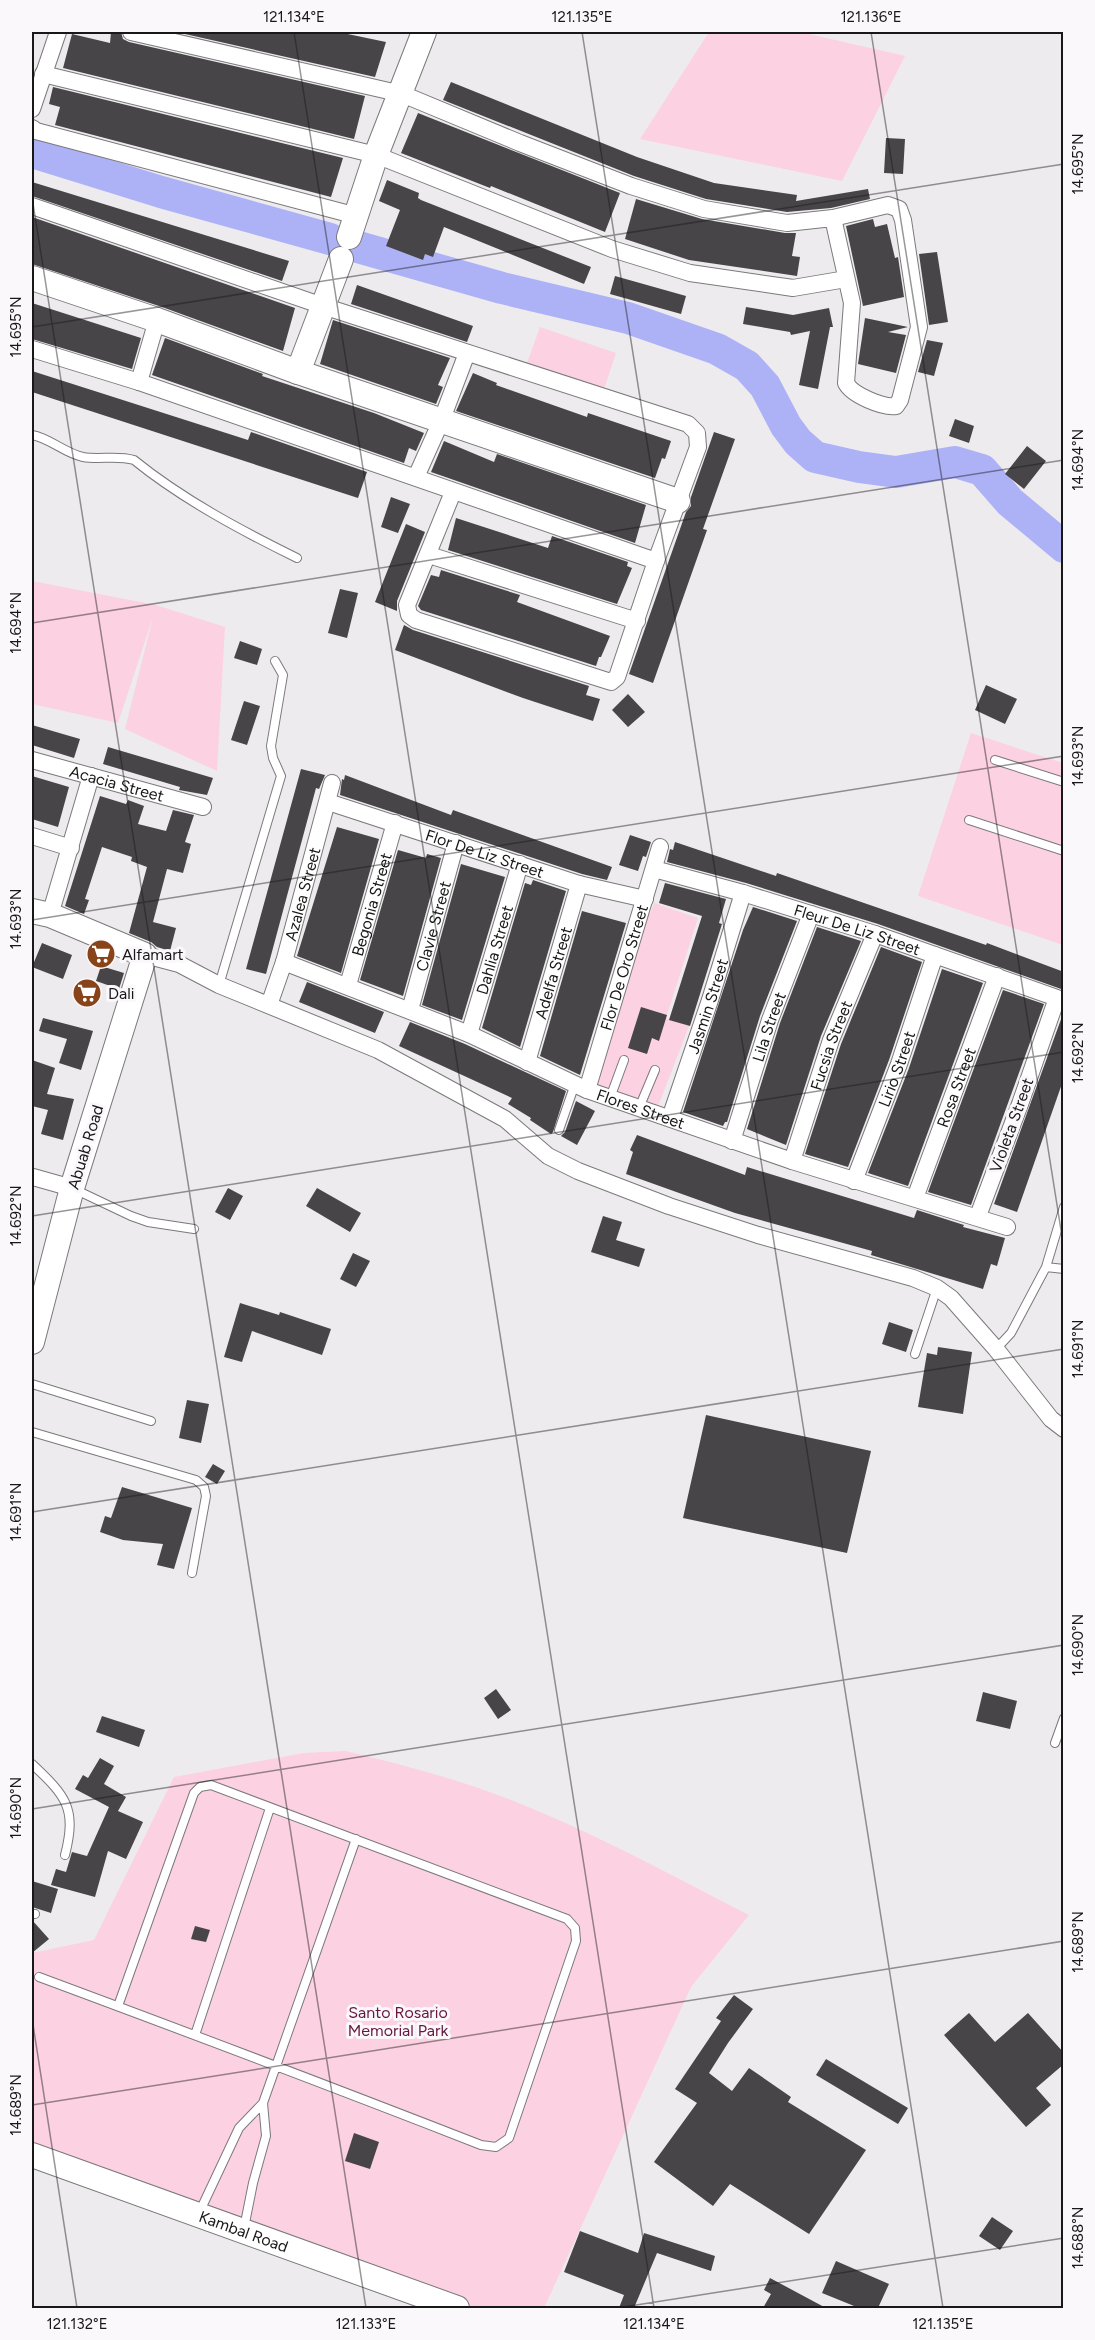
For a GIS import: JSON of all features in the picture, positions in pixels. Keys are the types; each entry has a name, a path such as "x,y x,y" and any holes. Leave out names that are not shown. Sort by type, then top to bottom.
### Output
{"street":[{"path":"32,109 58,32"},
{"path":"131,32 402,93 587,169 704,209 787,223 833,218 888,206 899,209 903,220 919,327 900,400 896,406 889,407 850,390 846,383 852,303 833,218"},
{"path":"298,372 349,237 376,155 424,32"},
{"path":"43,74 376,155 602,245 690,273 793,288 846,279"},
{"path":"32,128 184,172 349,237"},
{"path":"32,206 323,306 688,424 698,433 698,447 617,677 611,682 416,620 409,615 407,605 453,492"},
{"path":"32,278 157,320 298,372 678,501"},
{"path":"139,382 157,320"},
{"path":"32,349 139,382 656,561"},
{"path":"416,477 442,419 467,353"},
{"path":"429,555 636,621"},
{"name":"Acacia Street","path":"32,760 203,807"},
{"path":"92,776 71,848 41,913 145,955 179,964 219,985 378,1050 505,1119 548,1156 587,1175 669,1206 758,1235 913,1278 938,1288 951,1298 996,1350 1050,1419 1064,1429"},
{"name":"Azalea Street","path":"269,1005 284,962 332,783"},
{"name":"Flor De Liz Street","path":"327,802 579,884 645,899"},
{"name":"Begonia Street","path":"348,985 395,823"},
{"path":"32,836 71,848"},
{"name":"Clavie Street","path":"410,1010 456,843"},
{"name":"Flor De Oro Street","path":"581,1087 645,899 660,847"},
{"name":"Dahlia Street","path":"469,1034 520,864"},
{"name":"Fleur De Liz Street","path":"654,869 743,893 875,934 1055,997 1056,1000"},
{"name":"Adelfa Street","path":"527,1062 579,884"},
{"name":"Jasmin Street","path":"669,1118 710,1000 743,893"},
{"name":"Lila Street","path":"732,1141 770,1020 811,914"},
{"name":"Fucsia Street","path":"792,1161 831,1040 875,934"},
{"name":"Abuab Road","path":"32,1342 72,1188 145,955"},
{"name":"Lirio Street","path":"854,1180 898,1064 935,955"},
{"name":"Flores Street","path":"284,962 469,1034 581,1087 610,1098 792,1161 978,1216 1007,1227"},
{"name":"Rosa Street","path":"915,1198 997,976"},
{"name":"Violeta Street","path":"978,1216 1056,1000"},
{"path":"32,1176 72,1188"},
{"name":"Kambal Road","path":"32,2155 457,2308"}],"lane":[{"path":"32,435 81,457 124,457 134,460 215,515 297,558"},
{"path":"219,985 281,776 273,758 271,746 284,675 275,662"},
{"path":"995,760 1064,782"},
{"path":"969,820 1064,851"},
{"path":"610,1098 624,1060"},
{"path":"639,1108 655,1070"},
{"path":"559,1130 581,1087"},
{"path":"72,1188 148,1222 194,1229"},
{"path":"996,1350 1011,1333 1046,1267 1064,1207"},
{"path":"1046,1267 1064,1269"},
{"path":"915,1354 938,1288"},
{"path":"32,1384 151,1421"},
{"path":"32,1432 196,1480 204,1487 206,1496 192,1573"},
{"path":"1054,1743 1064,1718"},
{"path":"32,1764 62,1796 71,1815 71,1831 65,1855"},
{"path":"39,1977 276,2065 481,2145 496,2147 509,2138 576,1941 575,1928 567,1919 211,1785 200,1787 194,1793 118,2006"},
{"path":"195,2035 270,1808"},
{"path":"243,2232 266,2136 263,2103 356,1839"},
{"path":"198,2216 239,2128 263,2103"}],"green space":[{"path":"709,32 800,32 905,56 842,181 640,139"},
{"path":"540,327 616,353 604,389 527,363"},
{"path":"32,581 156,605 225,627 217,771 125,729 153,617 118,723 32,704"},
{"path":"971,733 1063,763 1063,945 918,896"},
{"path":"654,903 698,918 666,1018 689,1026 656,1112 595,1086 648,914"},
{"name":"Santo Rosario Memorial Park","path":"345,1751 429,1772 542,1812 661,1869 749,1915 691,1987 544,2308 468,2308 32,2154 32,1953 94,1940 174,1777 304,1753"}],"building":[{"path":"111,32 121,32 123,39 129,42 365,96 354,139 63,68 72,34 110,43"},
{"path":"176,32 338,32 386,42 375,77"},
{"path":"451,82 637,157 714,183 797,195 796,201 868,189 870,199 831,208 787,212 706,199 634,176 443,100"},
{"path":"53,87 343,158 331,197 55,125 60,107 49,104"},
{"path":"418,113 620,193 605,232 401,153"},
{"path":"886,138 905,139 903,174 884,173"},
{"path":"387,180 419,193 418,198 421,200 591,267 584,284 444,227 433,257 425,254 423,260 386,246 400,210 379,201"},
{"path":"32,182 289,261 282,281 32,196"},
{"path":"636,199 702,219 796,233 792,256 800,257 797,276 689,260 625,239"},
{"path":"32,217 295,308 283,351 162,307 32,264"},
{"path":"873,219 875,227 887,224 895,258 898,257 904,297 863,306 846,226"},
{"path":"937,252 948,322 929,325 919,254"},
{"path":"615,276 686,296 681,314 610,294"},
{"path":"357,285 473,326 467,342 351,304"},
{"path":"32,303 141,338 132,369 32,339"},
{"path":"746,307 793,315 829,308 833,327 830,327 818,389 799,385 810,331 791,335 790,332 743,324"},
{"path":"865,318 908,327 888,332 906,335 896,373 858,364"},
{"path":"333,320 450,358 438,385 443,387 436,404 320,364"},
{"path":"165,338 263,374 262,376 374,413 424,433 416,451 409,448 404,463 152,375"},
{"path":"927,340 943,343 934,376 918,372"},
{"path":"32,371 248,440 251,432 367,472 358,498 32,392"},
{"path":"473,373 497,383 496,385 587,417 588,413 671,441 665,459 662,458 655,478 456,411"},
{"path":"955,419 974,426 969,443 949,436"},
{"path":"714,432 735,439 703,529 707,530 653,683 629,674 686,512 691,506 691,497"},
{"path":"444,441 494,462 497,454 646,505 635,543 431,472"},
{"path":"1027,446 1046,461 1024,489 1005,474"},
{"path":"391,497 410,504 398,533 381,527"},
{"path":"456,518 548,548 552,536 628,562 627,566 632,568 617,604 448,550"},
{"path":"406,524 425,532 397,601 397,611 375,602"},
{"path":"441,570 520,595 517,602 610,636 596,666 421,610 418,606 431,575 439,577"},
{"path":"340,589 358,593 347,638 328,633"},
{"path":"404,625 413,630 589,686 586,695 600,699 593,721 523,698 395,650"},
{"path":"240,641 262,649 257,665 234,658"},
{"path":"986,685 1017,699 1005,724 975,710"},
{"path":"628,694 645,712 628,727 612,710"},
{"path":"244,701 260,706 247,745 231,740"},
{"path":"32,725 80,739 74,758 32,745"},
{"path":"108,747 213,778 207,795 179,790 180,787 103,764"},
{"path":"301,769 325,775 319,789 316,788 266,974 246,969"},
{"path":"345,775 451,815 453,810 612,867 607,880 582,874 340,795 342,779 344,780"},
{"path":"32,776 69,787 58,827 32,819"},
{"path":"100,796 126,804 128,800 144,806 138,824 166,831 173,810 194,815 185,842 191,844 183,873 167,869 153,922 176,928 170,951 129,933 147,867 131,861 132,857 102,847 85,899 89,900 84,914 65,906"},
{"path":"337,827 379,839 341,973 297,956"},
{"path":"630,835 651,842 638,871 619,865"},
{"path":"675,842 776,876 777,873 986,945 987,943 1064,972 1064,990 878,924 746,883 667,862 670,849 673,850"},
{"path":"398,850 426,858 427,854 441,858 403,996 360,980"},
{"path":"461,864 505,877 462,1020 422,1005"},
{"path":"533,880 566,891 520,1047 482,1028 525,883 531,885"},
{"path":"665,883 726,899 719,923 722,924 690,1026 669,1020 702,916 659,903"},
{"path":"753,907 797,921 760,1016 727,1122 723,1126 683,1112 743,930"},
{"path":"582,911 626,923 580,1075 540,1056"},
{"path":"817,927 861,941 821,1036 786,1145 747,1129 780,1023"},
{"path":"42,943 72,955 63,979 32,967"},
{"path":"881,947 922,962 889,1060 848,1167 805,1154 841,1044"},
{"path":"101,966 124,973 119,989 96,981"},
{"path":"942,969 983,983 908,1186 868,1173 909,1068"},
{"path":"307,982 384,1012 375,1033 299,1002"},
{"path":"1003,990 1044,1004 971,1205 928,1192"},
{"path":"641,1007 667,1015 659,1041 652,1038 647,1054 628,1048"},
{"path":"1064,1011 1064,1078 1017,1212 994,1204"},
{"path":"43,1018 93,1031 81,1070 59,1063 67,1039 39,1031"},
{"path":"410,1022 465,1044 566,1091 553,1132 551,1134 508,1104 512,1098 399,1046"},
{"path":"32,1060 55,1068 47,1094 74,1099 63,1140 41,1134 48,1110 32,1106"},
{"path":"576,1101 595,1111 577,1145 561,1136 565,1132"},
{"path":"637,1135 745,1175 747,1167 914,1218 917,1210 964,1225 963,1227 1005,1238 997,1266 991,1264 983,1289 871,1255 872,1251 735,1213 626,1174 633,1152 630,1150"},
{"path":"228,1188 243,1196 230,1220 215,1212"},
{"path":"317,1188 361,1213 350,1232 306,1206"},
{"path":"603,1216 622,1222 616,1240 645,1249 639,1267 591,1252"},
{"path":"353,1253 370,1261 356,1287 340,1279"},
{"path":"240,1303 279,1315 280,1312 331,1329 322,1355 252,1331 242,1362 224,1357"},
{"path":"889,1322 913,1330 906,1352 882,1344"},
{"path":"938,1347 972,1352 963,1414 918,1407 927,1353 937,1355"},
{"path":"187,1400 209,1404 201,1443 179,1438"},
{"path":"706,1415 871,1451 847,1553 683,1518"},
{"path":"213,1464 225,1471 217,1484 205,1477"},
{"path":"122,1487 192,1508 174,1569 157,1565 163,1544 123,1540 100,1532 105,1516 111,1518"},
{"path":"496,1689 511,1710 498,1719 484,1698"},
{"path":"983,1692 1017,1701 1010,1729 976,1721"},
{"path":"102,1716 145,1730 139,1747 96,1732"},
{"path":"100,1758 114,1766 104,1784 126,1797 118,1811 143,1822 126,1859 108,1851 95,1897 51,1885 56,1869 66,1872 72,1852 87,1856 109,1807 75,1789 83,1775 88,1778"},
{"path":"32,1881 58,1889 51,1913 32,1907"},
{"path":"32,1920 49,1939 32,1953"},
{"path":"195,1926 210,1930 206,1942 191,1939"},
{"path":"734,1995 753,2009 709,2073 732,2091 749,2068 791,2097 788,2102 866,2150 809,2234 730,2184 713,2206 654,2162 697,2103 675,2089 721,2021 716,2018"},
{"path":"969,2013 995,2042 1028,2013 1064,2053 1064,2064 1036,2088 1051,2105 1026,2127 944,2035"},
{"path":"826,2059 908,2108 898,2124 816,2075"},
{"path":"354,2133 379,2142 370,2169 345,2161"},
{"path":"992,2217 1013,2231 1000,2250 979,2236"},
{"path":"580,2231 638,2253 644,2233 715,2256 711,2271 657,2253 634,2308 619,2308 624,2295 564,2272"},
{"path":"836,2261 889,2284 878,2308 859,2308 822,2293"},
{"path":"770,2278 826,2308 763,2308 771,2294 764,2290"}],"waterway":[{"path":"32,152 161,192 330,239"},
{"path":"351,245 502,288 628,318 717,349 747,366 765,386 786,426 798,442 815,457 859,467 896,472 955,462 982,470 1010,502 1064,547"}],"place":[{"name":"Alfamart","path":"101,954"},
{"name":"Dali","path":"87,993"}]}
